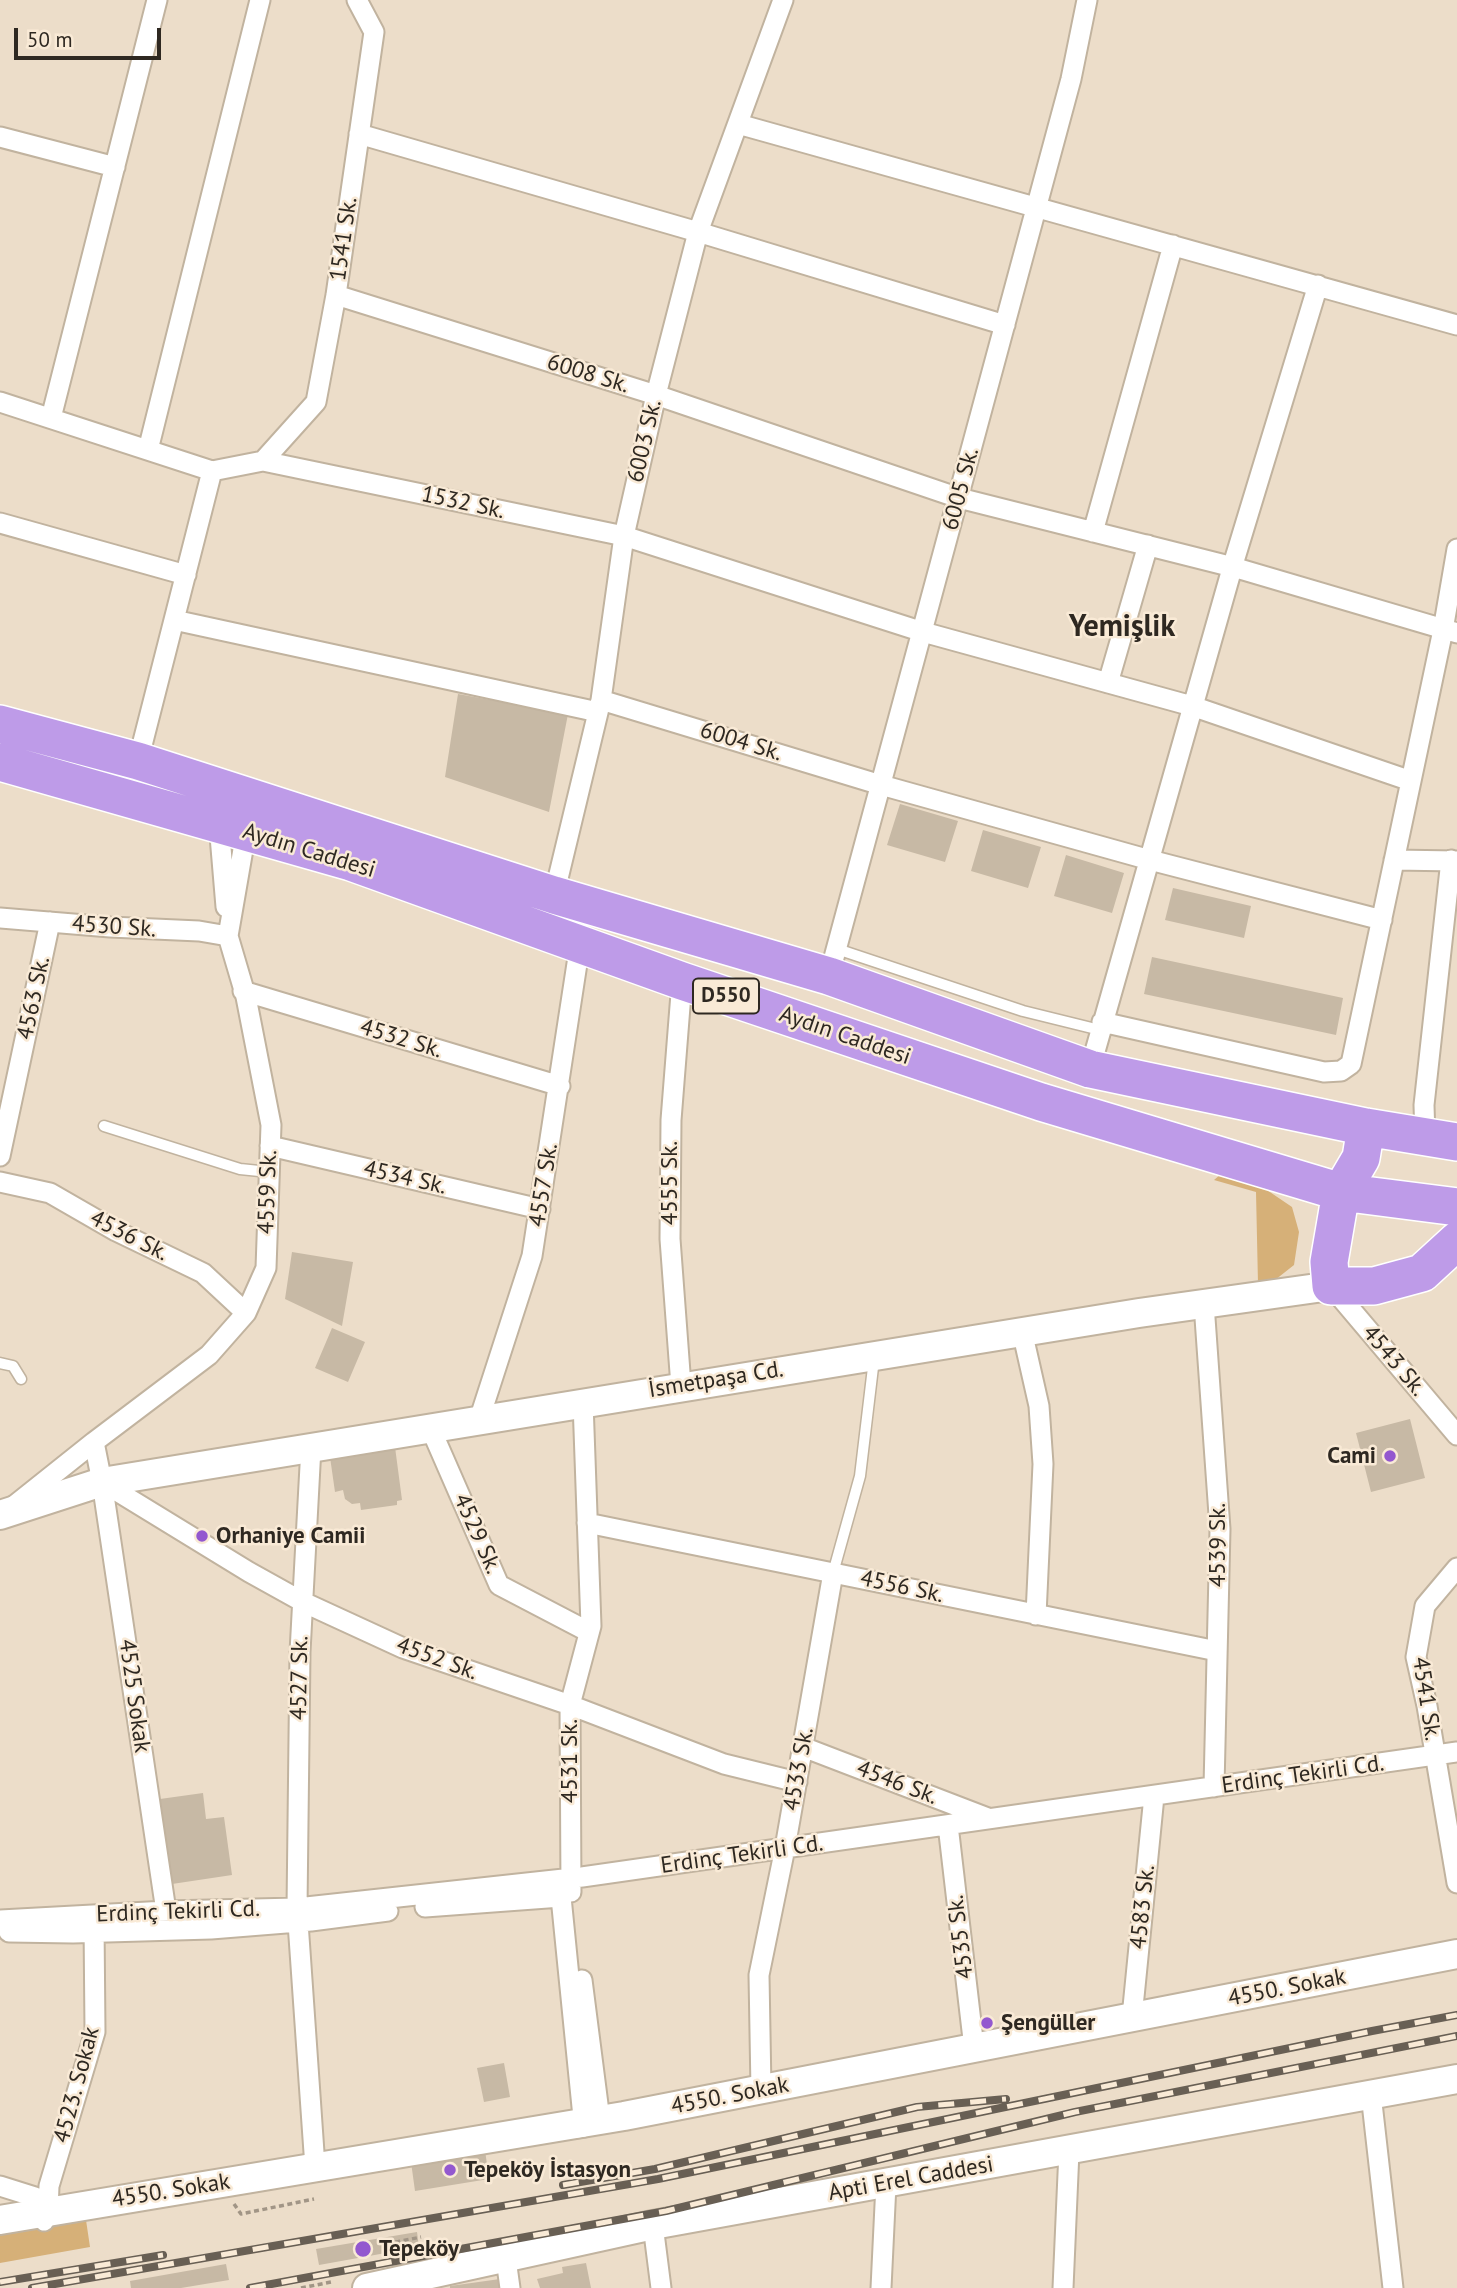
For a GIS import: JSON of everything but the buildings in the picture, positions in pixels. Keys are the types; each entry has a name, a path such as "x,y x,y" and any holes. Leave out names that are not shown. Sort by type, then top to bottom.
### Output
{"highway":[{"name":"Aydın Caddesi","path":"0,724 138,761 554,895 833,962 1090,1069 1366,1127 1441,1139"},
{"name":"Aydın Caddesi","path":"0,762 351,862 682,981 1041,1102 1257,1168 1341,1192 1457,1207"},
{"path":"1330,1274 1341,1192 1361,1158 1366,1127"},
{"path":"1257,1168 1298,1196 1320,1227 1330,1274"},
{"path":"1374,1286 1422,1273 1457,1241"},
{"path":"1330,1274 1374,1286 1457,1278"}],"street":[{"path":"51,418 157,0"},
{"path":"148,450 260,0"},
{"name":"1541 Sk.","path":"263,461 316,402 336,295 374,32 357,0"},
{"name":"6003 Sk.","path":"554,895 600,706 624,536 656,395 698,232 783,0"},
{"name":"6005 Sk.","path":"833,962 1071,79 1087,0"},
{"path":"738,124 1457,325"},
{"path":"359,134 698,232 1005,325"},
{"path":"0,137 115,167"},
{"path":"1093,532 1173,245"},
{"path":"1090,1069 1192,706 1318,285"},
{"name":"6008 Sk.","path":"336,295 656,395 958,498 1233,567 1450,631"},
{"name":"1532 Sk.","path":"0,402 212,471 263,461 624,536 923,632 1192,706 1411,781"},
{"path":"138,761 212,471"},
{"path":"0,523 186,575"},
{"path":"1108,683 1148,545"},
{"path":"1101,1026 1324,1072 1341,1071 1351,1064 1411,781 1450,631 1457,549"},
{"name":"6004 Sk.","path":"174,620 600,706 1150,860 1382,920"},
{"path":"228,936 232,828"},
{"name":"4559 Sk.","path":"2,1515 209,1355 246,1312 266,1268 271,1125 243,991 228,936 232,828"},
{"path":"1394,860 1454,860 1424,1105 1441,1139"},
{"name":"4530 Sk.","path":"0,918 199,931 228,936"},
{"name":"4563 Sk.","path":"0,1156 50,922"},
{"name":"4557 Sk.","path":"479,1420 532,1256 580,944"},
{"name":"4555 Sk.","path":"681,1386 670,1239 671,1119 682,981"},
{"name":"4532 Sk.","path":"243,991 559,1086"},
{"name":"4534 Sk.","path":"270,1146 540,1209"},
{"name":"4536 Sk.","path":"0,1182 50,1194 116,1231 203,1273 246,1312"},
{"name":"İsmetpaşa Cd.","path":"2,1515 102,1482 681,1386 1204,1304 1330,1274"},
{"name":"4543 Sk.","path":"1330,1274 1457,1435"},
{"name":"4539 Sk.","path":"1204,1304 1220,1529 1214,1787"},
{"path":"1022,1331 1039,1406 1043,1464 1036,1615"},
{"name":"4531 Sk.","path":"583,1402 591,1626 570,1705 569,1879 592,2122"},
{"name":"4529 Sk.","path":"430,1427 499,1585 589,1632"},
{"path":"94,1442 102,1482"},
{"name":"4527 Sk.","path":"311,1447 300,1652 297,1915 315,2167"},
{"name":"4552 Sk.","path":"102,1482 248,1572 303,1602 403,1648 570,1705 724,1764 797,1782"},
{"name":"4525 Sokak","path":"102,1482 166,1911"},
{"name":"4556 Sk.","path":"587,1523 1217,1651"},
{"name":"4541 Sk.","path":"1457,1568 1425,1606 1416,1657 1457,1883"},
{"name":"4533 Sk.","path":"761,2090 759,1975 785,1848 833,1573"},
{"name":"4546 Sk.","path":"803,1747 990,1819"},
{"name":"Erdinç Tekirli Cd.","path":"0,1920 94,1924 166,1911 297,1915 569,1879 1457,1752"},
{"name":"4583 Sk.","path":"1132,2017 1154,1796"},
{"name":"4535 Sk.","path":"948,1825 974,2048"},
{"path":"0,1932 94,1924 211,1928 297,1915 561,1897 592,2122 584,2127 226,2194 22,2218"},
{"name":"4523. Sokak","path":"22,2218 49,2186 95,2032 94,1924"},
{"name":"4550. Sokak","path":"22,2218 592,2122 1457,1954"},
{"name":"Apti Erel Caddesi","path":"367,2288 653,2225 1457,2079"},
{"path":"1371,2094 1393,2288"},
{"path":"1063,2288 1069,2151"},
{"path":"881,2288 886,2184"},
{"path":"0,2186 34,2197 22,2218"},
{"path":"653,2225 661,2288"},
{"path":"506,2259 510,2288"}],"lane":[{"path":"833,962 1023,1011 1101,1026"},
{"path":"104,1126 240,1169 269,1172"},
{"path":"833,1573 860,1476 874,1355"},
{"path":"0,1363 13,1366 21,1379"}],"path":[{"path":"226,2194 242,2214 314,2199"},
{"path":"387,2244 421,2237"},
{"path":"301,2288 331,2282"}],"shaded area":[{"path":"1221,1174 1261,1186 1292,1207 1299,1232 1294,1265 1275,1280 1258,1284 1256,1192 1214,1180"},
{"path":"86,2220 90,2247 0,2263 0,2235"}],"railway":[{"path":"32,2288 658,2179 1457,2015"},
{"path":"250,2288 666,2211 1075,2112 1457,2036"},
{"path":"563,2185 655,2169 917,2107 1006,2099"},
{"path":"0,2282 163,2255"}],"place":[{"name":"Cami","path":"1390,1456"},
{"name":"Orhaniye Camii","path":"202,1536"},
{"name":"Şengüller","path":"987,2023"},
{"name":"Tepeköy İstasyon","path":"450,2170"},
{"name":"Tepeköy","path":"363,2249"}],"district":[{"name":"Yemişlik","path":"1122,627"}]}
